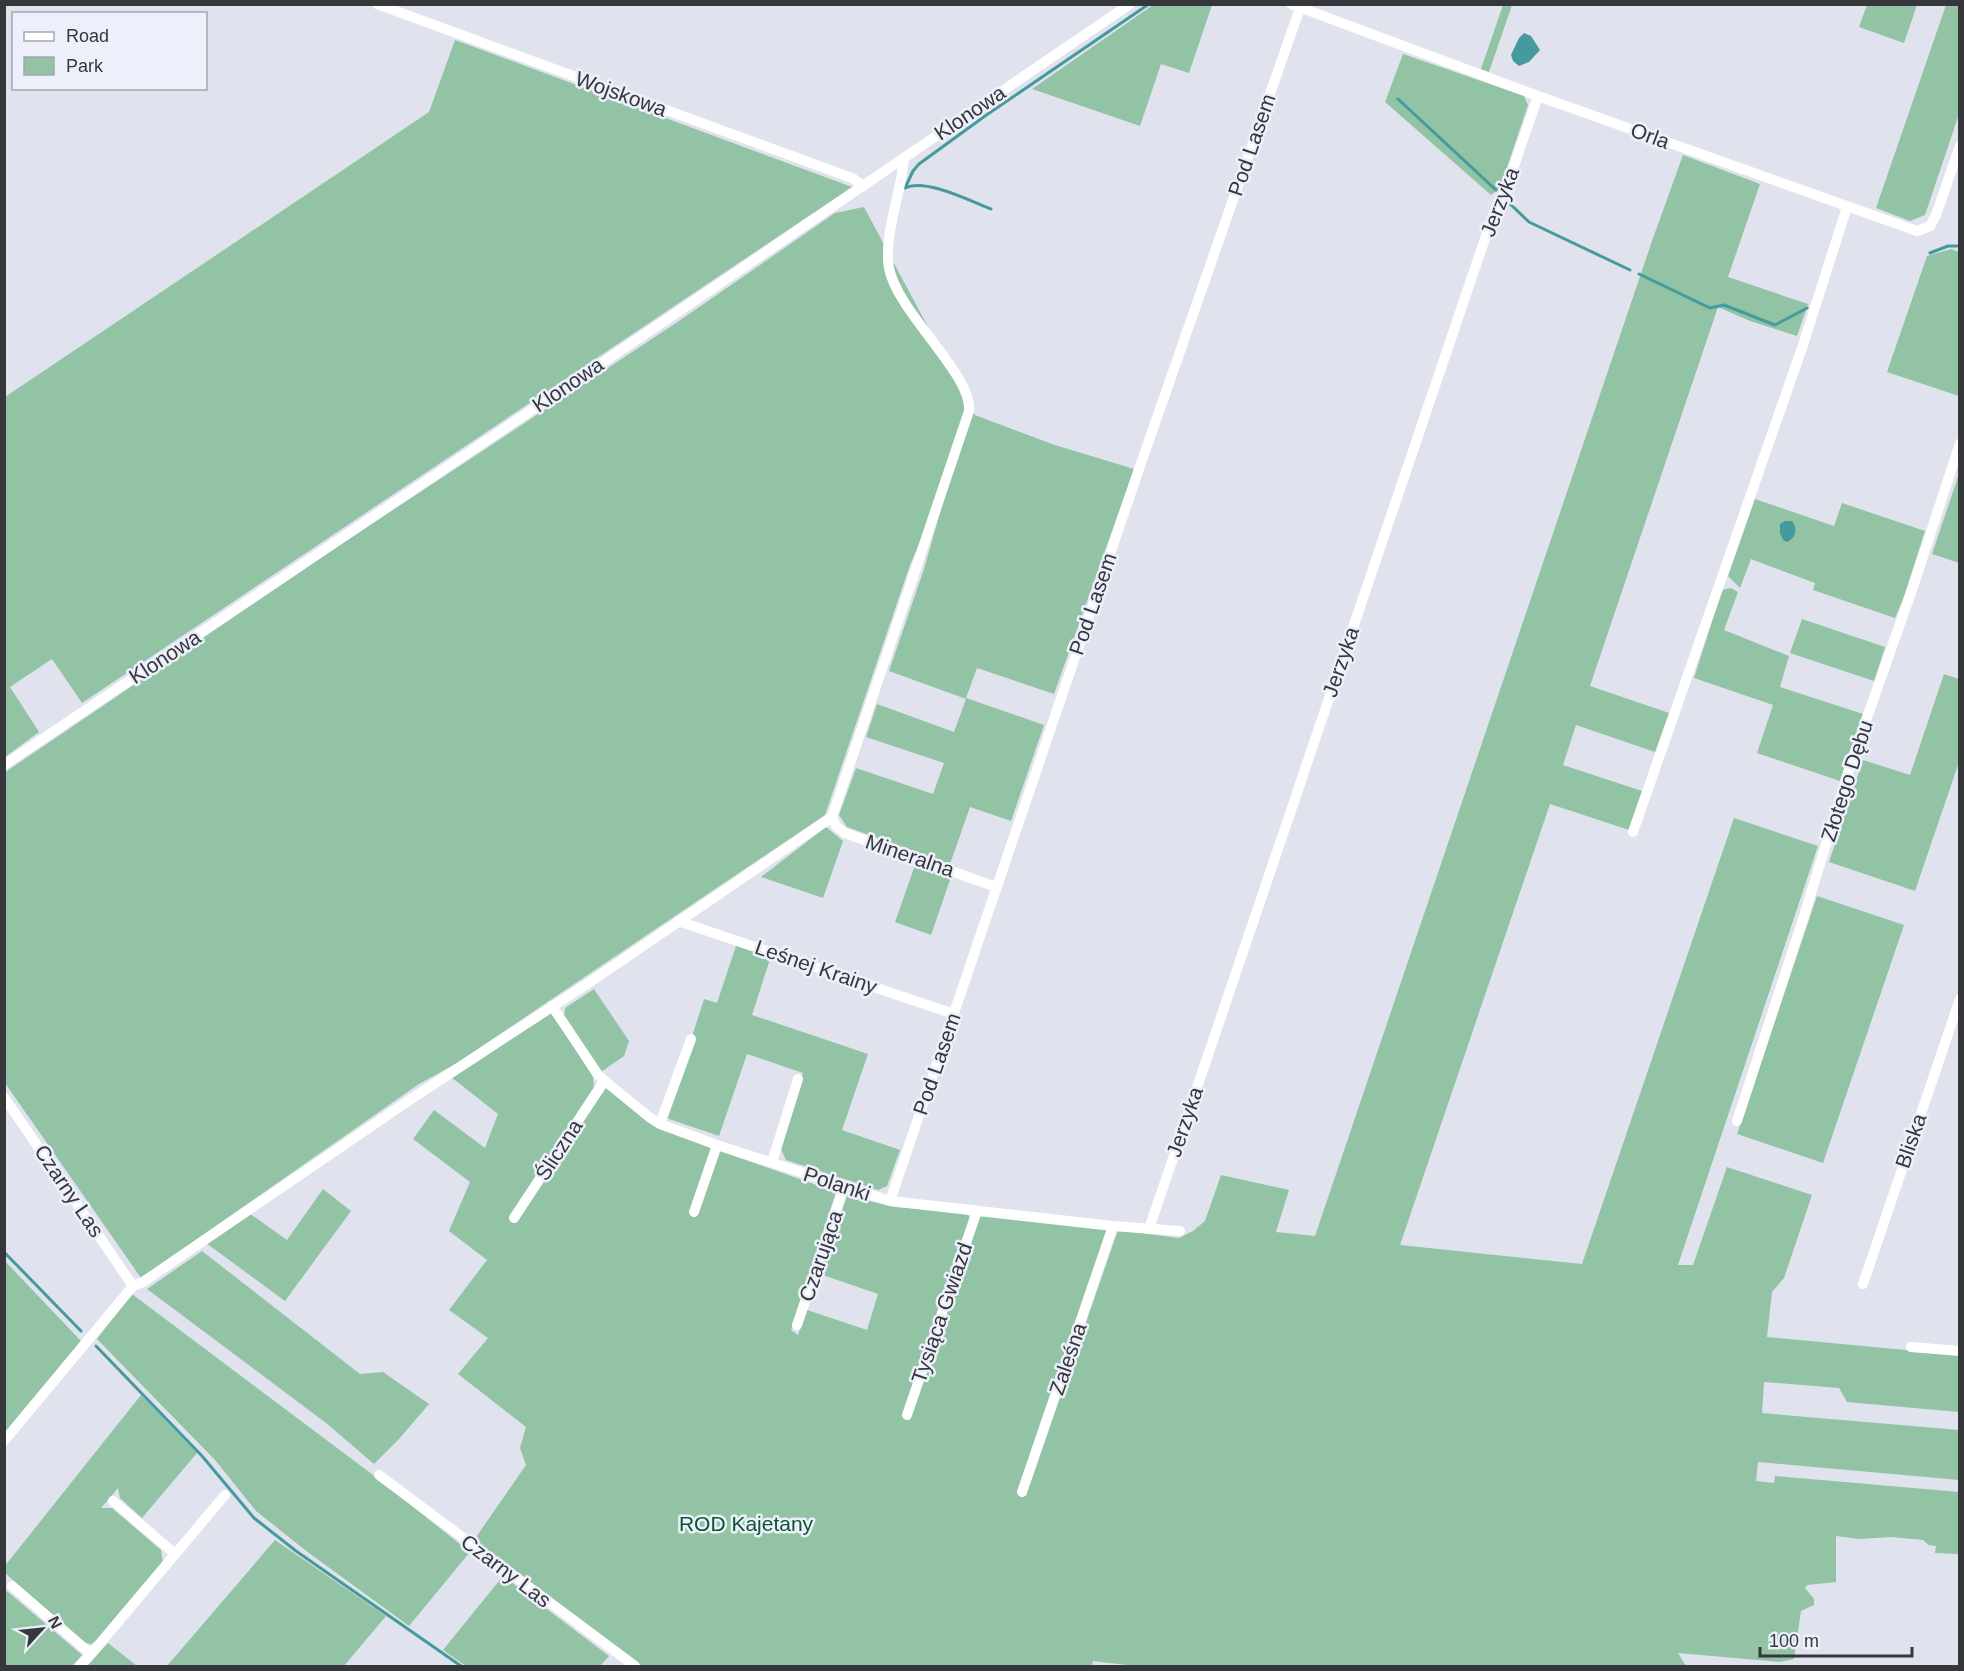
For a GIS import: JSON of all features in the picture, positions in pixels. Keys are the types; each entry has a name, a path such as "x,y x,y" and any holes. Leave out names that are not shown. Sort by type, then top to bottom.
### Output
{"street":[{"name":"Wojskowa","path":"377,4 852,178 864,186"},
{"name":"Klonowa","path":"4,765 864,186 1130,4"},
{"name":"Orla","path":"1295,6 1538,96 1917,231 1930,226 1936,215 1959,146"},
{"name":"Pod Lasem","path":"890,1201 1295,6"},
{"name":"Jerzyka","path":"1149,1229 1490,223 1505,192 1538,96"},
{"path":"4,1441 133,1286 143,1282 417,1094 832,817 970,403 961,383 902,299 889,266 890,236 904,158"},
{"path":"1633,832 1803,345 1847,207"},
{"name":"Złotego Dębu","path":"1737,1121 1851,763 1914,584 1959,443"},
{"name":"Mineralna","path":"832,817 836,826 845,833 996,886"},
{"name":"Leśnej Krainy","path":"678,921 954,1014"},
{"name":"Bliska","path":"1863,1284 1959,999"},
{"name":"Polanki","path":"552,1006 598,1076 660,1124 717,1145 890,1201 1113,1226 1180,1231"},
{"path":"660,1124 691,1039"},
{"path":"772,1162 798,1079"},
{"name":"Śliczna","path":"514,1218 604,1081"},
{"name":"Czarny Las","path":"4,1097 133,1286"},
{"path":"694,1212 717,1145"},
{"name":"Czarująca","path":"797,1325 844,1187"},
{"name":"Tysiąca Gwiazd","path":"907,1415 977,1211"},
{"name":"Zaleśna","path":"1022,1492 1113,1226"},
{"path":"1911,1347 1959,1351"},
{"name":"Czarny Las","path":"379,1475 635,1666"},
{"path":"80,1666 225,1495"},
{"path":"113,1501 174,1553"},
{"path":"12,1586 91,1654"}],"green space":[{"path":"1153,5 1212,5 1189,73 1161,64 1140,126 1032,89"},
{"path":"1503,5 1512,5 1489,72 1481,69"},
{"path":"1867,5 1917,5 1904,43 1859,27"},
{"path":"1946,5 1959,5 1959,114 1925,215 1910,221 1876,208"},
{"path":"455,40 852,187 82,703 52,659 10,687 39,732 5,757 5,397 429,112"},
{"path":"1403,54 1524,96 1528,105 1500,188 1491,195 1385,102"},
{"name":"ROD Kajetany","path":"1683,155 1760,184 1728,277 1808,304 1797,336 1750,321 1718,307 1590,686 1669,713 1655,752 1576,725 1563,765 1642,791 1629,830 1550,804 1400,1245 1582,1264 1734,818 1818,846 1678,1265 1693,1265 1727,1167 1812,1195 1784,1278 1772,1292 1767,1337 1959,1355 1959,1412 1847,1402 1839,1388 1764,1382 1762,1413 1959,1430 1959,1480 1758,1462 1756,1481 1774,1483 1775,1476 1959,1492 1959,1554 1935,1553 1936,1546 1929,1545 1923,1540 1891,1537 1859,1539 1836,1536 1836,1582 1807,1585 1805,1588 1814,1599 1814,1605 1801,1611 1794,1659 1780,1662 1678,1653 1686,1666 1136,1666 1093,1661 1092,1666 642,1666 472,1543 526,1465 520,1448 526,1427 458,1374 488,1338 449,1310 487,1260 449,1231 470,1182 413,1139 434,1110 485,1148 498,1114 451,1077 551,1011 593,1077 594,1090 509,1217 516,1223 606,1088 711,1147 698,1214 720,1151 836,1192 791,1330 798,1335 807,1310 867,1330 878,1294 820,1274 847,1196 895,1207 967,1213 970,1218 902,1416 910,1420 980,1214 1107,1229 1018,1492 1026,1496 1118,1230 1179,1238 1193,1231 1205,1221 1221,1175 1289,1190 1276,1232 1315,1236"},
{"path":"864,207 975,415 1055,445 1134,469 1054,694 977,668 966,698 1044,725 1011,821 970,807 950,864 847,827 839,815 856,768 933,794 944,763 866,737 877,704 954,732 966,699 889,671 924,569 953,467 910,565 825,815 457,1063 419,1084 141,1278 5,1083 4,773 340,545 679,321 835,213"},
{"path":"1951,249 1959,252 1959,396 1887,372 1927,256"},
{"path":"1959,474 1960,563 1932,554"},
{"path":"1755,499 1834,526 1842,503 1925,531 1895,618 1813,590 1815,583 1751,559 1740,588 1728,576"},
{"path":"1731,588 1738,592 1724,630 1789,656 1780,687 1863,714 1840,781 1757,753 1773,705 1694,678 1722,590"},
{"path":"1802,619 1885,647 1874,681 1790,653"},
{"path":"1944,674 1959,679 1959,762 1915,891 1829,862 1863,760 1910,775"},
{"path":"826,827 843,841 823,898 761,877"},
{"path":"915,865 951,877 931,935 895,922"},
{"path":"1817,896 1904,925 1823,1163 1737,1134"},
{"path":"736,946 771,956 752,1015 868,1054 842,1130 900,1150 887,1186 878,1190 786,1160 781,1149 803,1073 747,1054 719,1136 666,1118 704,999 717,1003"},
{"path":"594,989 629,1041 624,1056 601,1072 564,1017 565,1008"},
{"path":"323,1189 351,1211 285,1301 206,1243 249,1213 287,1240"},
{"path":"202,1251 360,1374 383,1372 429,1404 374,1464 326,1423 147,1289"},
{"path":"4,1260 81,1341 4,1435"},
{"path":"132,1294 369,1472 470,1552 409,1626 256,1511 215,1460 97,1339"},
{"path":"141,1395 197,1453 142,1518 120,1498 118,1488 101,1508 112,1508 161,1550 163,1563 96,1641 91,1644 85,1643 5,1573 4,1567"},
{"path":"275,1540 386,1616 344,1666 167,1666"},
{"path":"503,1576 609,1656 600,1666 466,1666 443,1650"},
{"path":"7,1591 82,1655 72,1666 5,1666 4,1594"},
{"path":"108,1643 137,1666 87,1666"}],"water":[{"path":"1524,33 1531,36 1540,50 1529,62 1519,66 1513,61 1511,55"},
{"path":"1792,521 1795,530 1792,538 1787,542 1783,540 1780,533 1780,524"}],"waterway":[{"path":"991,209 936,188 924,186 905,188 919,164 1149,4"},
{"path":"1398,99 1496,190"},
{"path":"1506,200 1529,222 1630,270"},
{"path":"1930,253 1948,246 1960,246"},
{"path":"1639,274 1710,308 1724,305 1775,325 1807,308"},
{"path":"4,1252 81,1331"},
{"path":"96,1346 202,1456 254,1518 296,1551 461,1666"}]}
